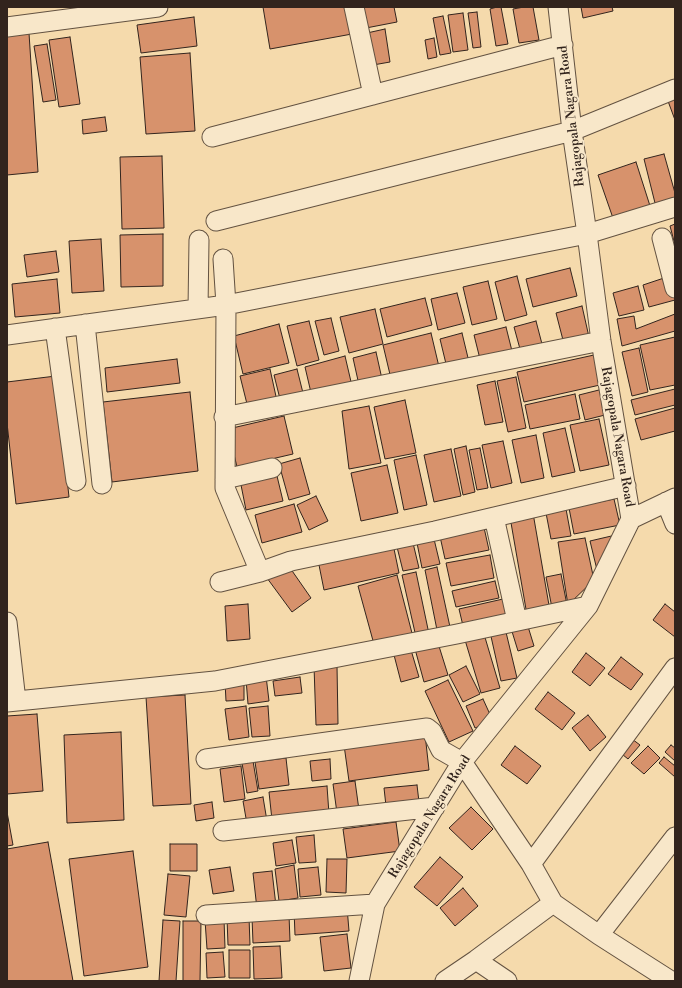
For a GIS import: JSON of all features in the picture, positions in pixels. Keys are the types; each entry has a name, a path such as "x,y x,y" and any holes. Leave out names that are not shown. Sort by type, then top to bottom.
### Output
{"street":[{"path":"7,27 157,7"},
{"path":"354,7 373,95"},
{"name":"Rajagopala Nagara Road","path":"360,981 375,904 462,762 588,606 631,519 601,341 572,131 558,7"},
{"path":"212,137 563,45"},
{"path":"216,221 572,131 675,88"},
{"path":"7,335 226,305 587,234 675,207"},
{"path":"662,238 675,288"},
{"path":"198,309 199,240"},
{"path":"223,259 226,305 224,417 225,488 260,572"},
{"path":"85,324 102,484"},
{"path":"55,328 76,480"},
{"path":"224,417 601,341"},
{"path":"225,479 272,468"},
{"path":"220,582 260,572 291,561 435,531 626,486"},
{"path":"631,519 670,500 675,524"},
{"path":"494,517 517,621"},
{"path":"7,622 12,702 215,681 457,634 588,606"},
{"path":"531,864 675,668"},
{"path":"206,759 427,728 432,732 441,750 462,762 531,864 553,903 599,935 671,981"},
{"path":"223,832 434,807"},
{"path":"599,935 675,837"},
{"path":"445,981 553,903"},
{"path":"206,915 375,904"},
{"path":"476,960 508,981"}],"building":[{"path":"263,7 348,7 352,34 270,49"},
{"path":"362,7 394,7 397,22 366,28"},
{"path":"501,7 508,44 496,46 490,9"},
{"path":"533,7 539,40 519,43 513,9"},
{"path":"581,7 612,7 613,11 583,18"},
{"path":"477,12 481,47 473,48 468,13"},
{"path":"463,13 468,50 453,52 448,15"},
{"path":"443,16 451,53 440,55 433,18"},
{"path":"194,17 197,46 141,53 137,25"},
{"path":"385,29 390,62 373,65 367,33"},
{"path":"29,33 38,172 7,175 7,35"},
{"path":"70,37 80,104 59,107 49,40"},
{"path":"434,38 437,57 428,59 425,40"},
{"path":"47,44 56,100 43,102 34,46"},
{"path":"190,53 195,131 146,134 140,57"},
{"path":"675,90 675,120 665,93"},
{"path":"105,117 107,131 83,134 82,120"},
{"path":"664,154 675,193 675,202 656,207 644,159"},
{"path":"162,156 164,228 122,229 120,157"},
{"path":"636,162 651,209 614,221 598,175"},
{"path":"675,224 675,245 670,226"},
{"path":"163,234 163,286 121,287 120,235"},
{"path":"101,239 104,291 72,293 69,241"},
{"path":"56,251 59,272 27,277 24,255"},
{"path":"570,268 577,296 533,307 526,279"},
{"path":"517,276 527,315 505,321 495,282"},
{"path":"670,276 675,294 675,300 649,307 643,285"},
{"path":"57,279 60,313 15,317 12,284"},
{"path":"488,281 497,319 472,325 463,287"},
{"path":"638,286 644,310 619,316 613,293"},
{"path":"457,293 465,323 438,330 431,299"},
{"path":"425,298 432,325 387,337 380,309"},
{"path":"582,306 589,337 564,344 556,313"},
{"path":"375,309 383,344 349,353 340,317"},
{"path":"675,314 675,331 622,346 617,319 634,316 636,329"},
{"path":"331,318 339,351 324,355 315,321"},
{"path":"309,321 319,360 297,366 287,326"},
{"path":"536,321 542,344 520,349 514,327"},
{"path":"279,324 289,363 243,374 234,336"},
{"path":"506,327 513,355 481,363 474,335"},
{"path":"431,333 440,371 392,383 383,345"},
{"path":"462,333 469,362 447,368 440,339"},
{"path":"675,337 675,385 650,390 640,345"},
{"path":"639,348 648,392 632,396 622,352"},
{"path":"376,352 382,379 359,385 353,358"},
{"path":"594,355 600,385 524,402 517,372"},
{"path":"345,356 352,386 312,397 305,367"},
{"path":"177,359 180,383 107,392 105,368"},
{"path":"270,369 277,401 248,408 240,376"},
{"path":"297,369 304,397 281,403 274,375"},
{"path":"56,376 69,497 16,504 7,423 7,382"},
{"path":"516,377 526,428 508,432 497,381"},
{"path":"495,381 503,422 485,425 477,385"},
{"path":"603,389 609,414 585,420 579,395"},
{"path":"675,389 675,405 635,415 631,400"},
{"path":"190,392 198,471 112,482 103,402"},
{"path":"575,394 580,419 530,429 525,405"},
{"path":"405,400 416,453 385,459 374,407"},
{"path":"369,406 381,463 349,469 342,411"},
{"path":"675,408 675,431 641,440 635,419"},
{"path":"284,416 293,454 237,467 228,429"},
{"path":"599,419 609,465 580,471 570,425"},
{"path":"565,428 575,472 552,477 543,433"},
{"path":"536,435 544,478 521,483 512,440"},
{"path":"503,441 512,483 491,488 482,445"},
{"path":"466,446 475,492 463,495 454,449"},
{"path":"480,448 488,488 477,490 469,450"},
{"path":"451,449 461,496 434,502 424,455"},
{"path":"416,455 427,505 404,510 394,460"},
{"path":"300,458 310,494 289,500 279,464"},
{"path":"387,465 398,513 361,521 351,473"},
{"path":"277,476 283,501 246,510 241,485"},
{"path":"316,496 328,521 309,530 297,505"},
{"path":"614,499 620,525 574,534 569,508"},
{"path":"294,504 302,532 262,543 255,515"},
{"path":"566,509 571,536 551,539 546,513"},
{"path":"533,513 550,611 527,615 510,517"},
{"path":"483,523 489,550 445,559 439,532"},
{"path":"620,534 598,574 590,541"},
{"path":"585,538 594,580 568,605 558,542"},
{"path":"434,539 440,564 422,568 417,543"},
{"path":"413,543 419,568 403,571 397,547"},
{"path":"393,544 399,573 324,590 318,560"},
{"path":"490,555 494,578 451,586 446,563"},
{"path":"288,565 311,598 292,612 267,578"},
{"path":"437,567 450,627 437,630 425,570"},
{"path":"416,572 429,634 416,637 402,575"},
{"path":"561,574 567,605 552,608 546,577"},
{"path":"397,575 413,637 375,648 358,586"},
{"path":"495,581 499,598 456,607 452,591"},
{"path":"503,599 508,619 464,630 459,609"},
{"path":"248,604 250,639 227,641 225,606"},
{"path":"665,604 675,612 675,637 653,620"},
{"path":"526,620 534,646 518,651 510,625"},
{"path":"505,628 517,678 501,681 490,632"},
{"path":"484,634 500,688 481,693 465,640"},
{"path":"438,643 448,675 424,682 415,649"},
{"path":"411,650 419,677 401,682 394,655"},
{"path":"586,653 605,668 590,686 572,672"},
{"path":"621,657 643,674 631,690 608,674"},
{"path":"314,666 337,666 338,724 316,725"},
{"path":"466,666 480,694 463,702 449,675"},
{"path":"266,676 269,701 248,704 246,679"},
{"path":"300,677 302,693 275,696 273,681"},
{"path":"448,680 473,731 449,742 425,691"},
{"path":"225,682 244,682 244,700 226,701"},
{"path":"548,692 575,713 562,730 535,709"},
{"path":"185,695 191,804 153,806 146,697"},
{"path":"483,699 493,721 475,728 466,706"},
{"path":"246,706 249,737 229,740 225,709"},
{"path":"268,706 270,736 252,737 249,708"},
{"path":"37,714 43,791 7,794 7,716"},
{"path":"588,715 606,737 590,751 572,728"},
{"path":"121,732 124,820 67,823 64,735"},
{"path":"425,734 429,770 349,781 344,745"},
{"path":"628,736 640,745 628,759 617,750"},
{"path":"671,745 675,748 675,761 665,752"},
{"path":"515,746 541,766 527,784 501,765"},
{"path":"648,746 660,758 644,774 631,763"},
{"path":"664,757 675,766 675,777 659,763"},
{"path":"286,758 289,785 259,789 255,762"},
{"path":"330,759 331,779 312,781 310,761"},
{"path":"253,761 258,791 247,793 242,763"},
{"path":"241,766 245,799 224,802 220,769"},
{"path":"355,781 359,810 337,813 333,784"},
{"path":"417,785 419,802 386,806 384,788"},
{"path":"327,786 329,814 272,820 269,792"},
{"path":"263,797 267,821 247,824 243,801"},
{"path":"212,802 214,818 196,821 194,805"},
{"path":"471,807 493,829 472,850 449,828"},
{"path":"7,812 13,845 7,846"},
{"path":"396,822 400,851 347,858 343,829"},
{"path":"314,835 316,862 299,863 296,837"},
{"path":"292,840 296,863 276,866 273,843"},
{"path":"48,842 73,981 7,981 7,849"},
{"path":"170,844 197,844 197,871 170,871"},
{"path":"133,851 148,967 84,976 69,859"},
{"path":"440,857 463,877 437,906 414,887"},
{"path":"327,859 347,859 346,893 326,892"},
{"path":"294,865 298,898 279,901 275,869"},
{"path":"230,867 234,891 213,894 209,870"},
{"path":"318,867 321,895 300,897 298,869"},
{"path":"272,871 276,906 257,909 253,873"},
{"path":"168,874 190,876 186,917 164,915"},
{"path":"463,888 478,906 455,926 440,908"},
{"path":"347,907 349,931 295,935 294,910"},
{"path":"289,915 290,941 253,943 252,917"},
{"path":"249,917 250,945 228,945 227,918"},
{"path":"224,919 225,948 207,949 205,920"},
{"path":"163,920 180,921 176,981 159,981"},
{"path":"183,921 201,921 200,981 183,981"},
{"path":"347,934 351,968 324,971 320,937"},
{"path":"280,946 282,978 254,979 253,947"},
{"path":"229,950 250,950 250,978 229,978"},
{"path":"223,952 225,977 207,978 206,953"}]}
